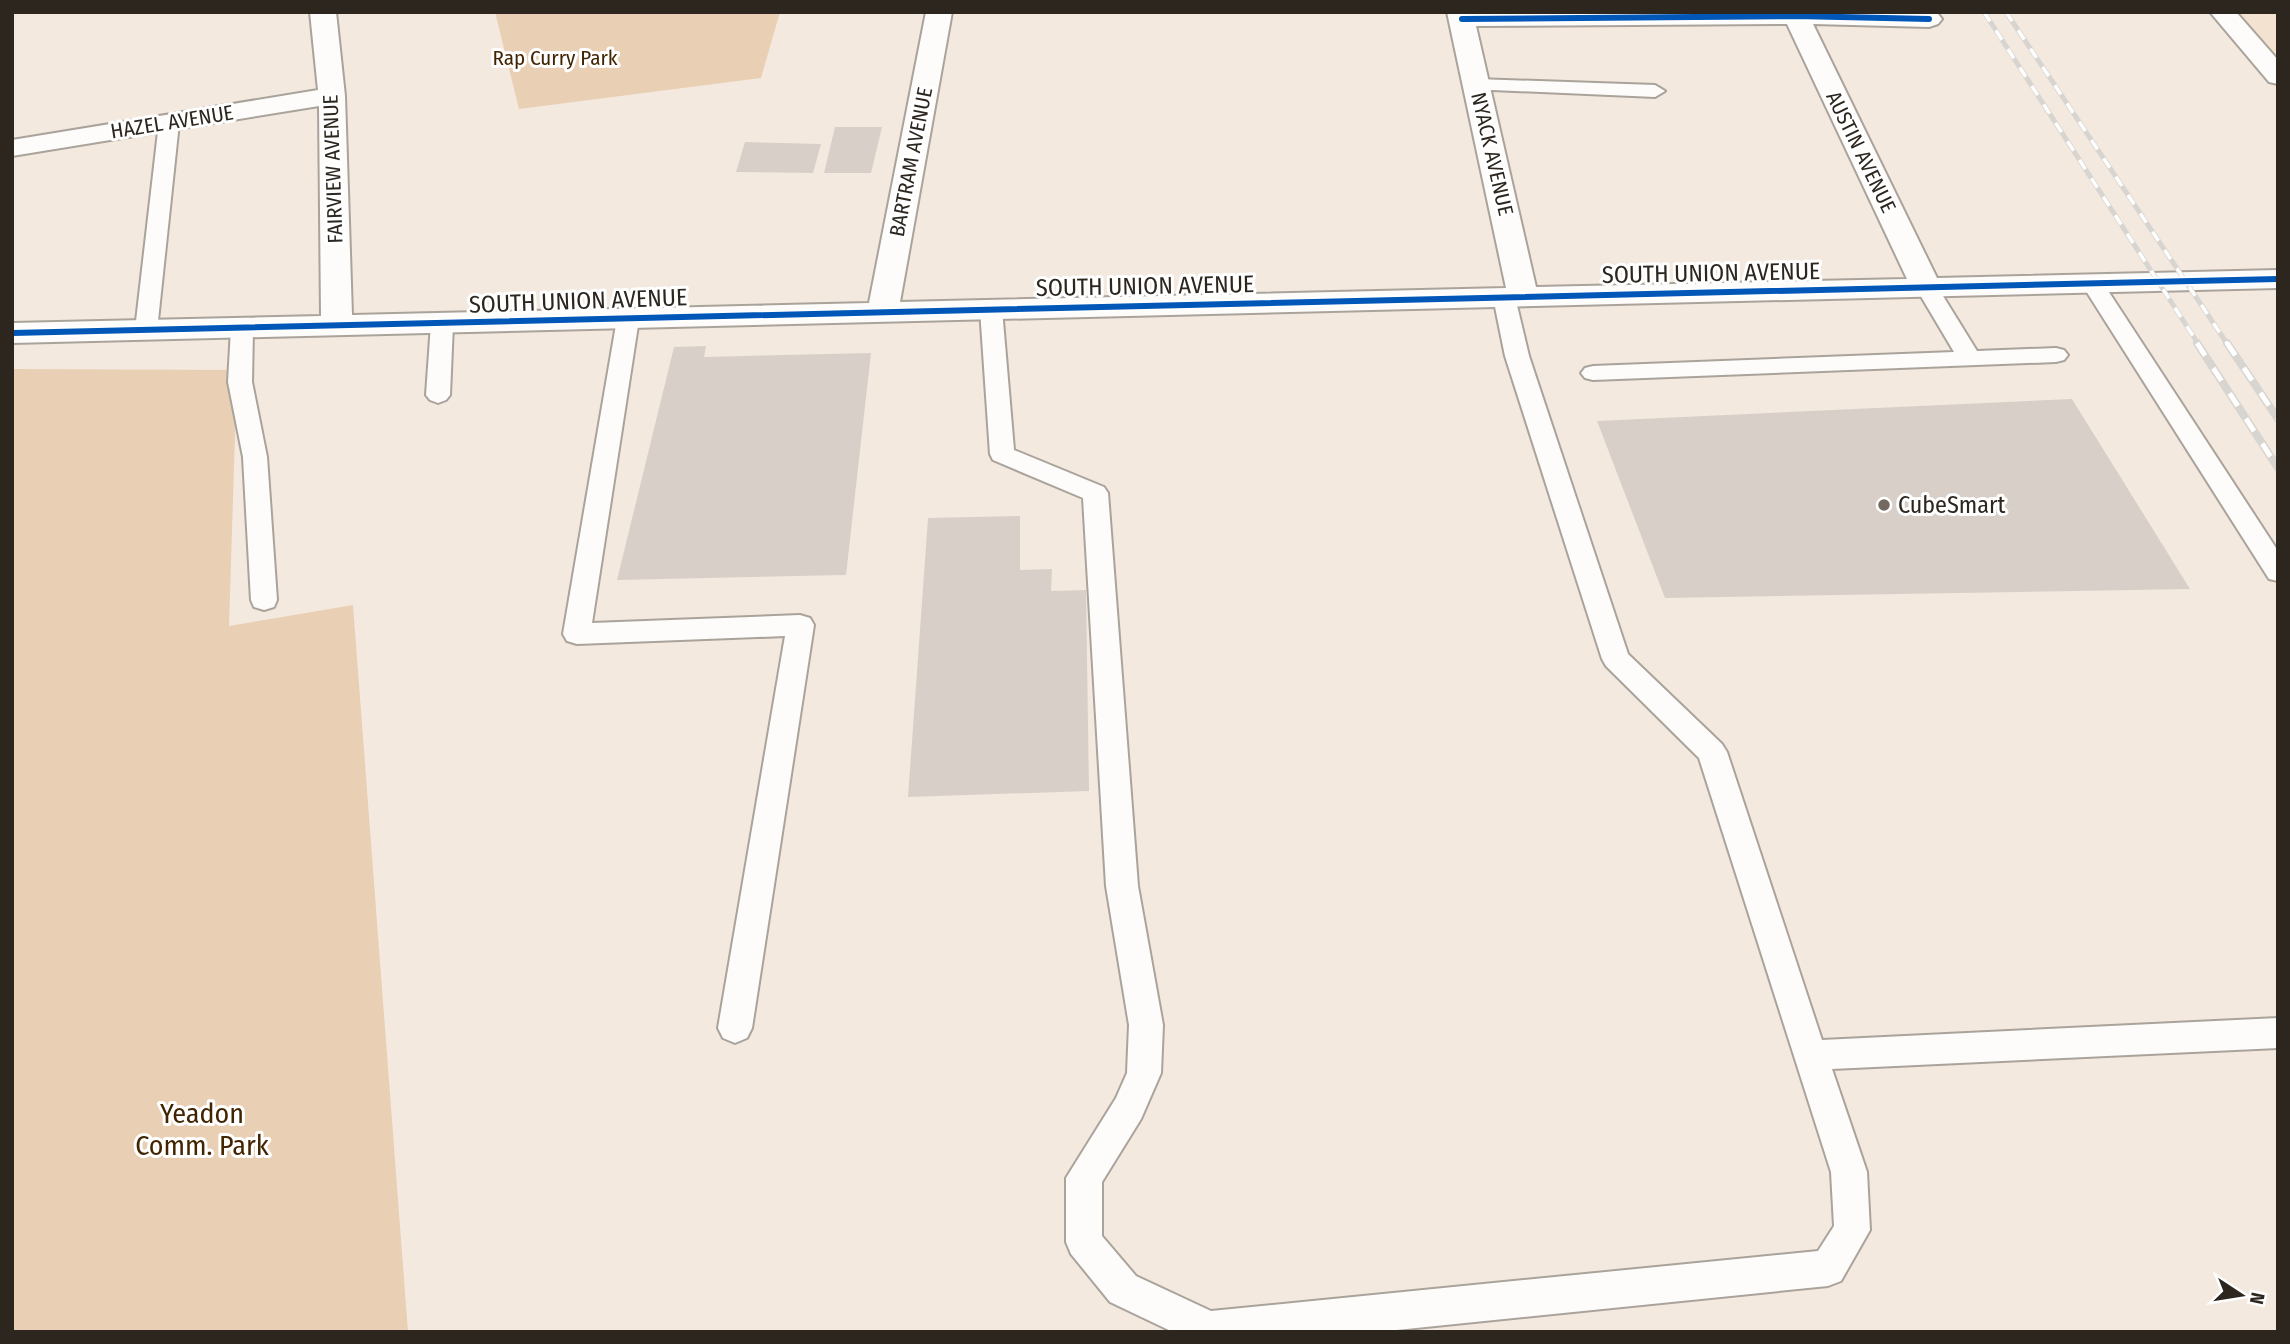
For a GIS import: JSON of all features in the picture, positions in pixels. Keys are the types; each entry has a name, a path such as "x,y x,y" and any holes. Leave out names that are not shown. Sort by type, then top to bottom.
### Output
{"street":[{"name":"FAIRVIEW AVENUE","path":"323,12 332,96 337,327"},
{"name":"BARTRAM AVENUE","path":"883,311 939,12"},
{"path":"2222,12 2278,76"},
{"path":"1461,16 1796,16 1929,19"},
{"name":"NYACK AVENUE","path":"1461,16 1514,296"},
{"name":"AUSTIN AVENUE","path":"1796,16 1927,288"},
{"name":"HAZEL AVENUE","path":"12,148 332,96"},
{"name":"SOUTH UNION AVENUE","path":"12,333 2278,279"}],"lane":[{"path":"1476,85 1655,91"},
{"path":"146,330 169,122"},
{"path":"2092,283 2278,572"},
{"path":"1927,288 1970,359"},
{"path":"991,309 1002,454 1095,493 1122,887 1146,1025 1144,1073 1129,1108 1084,1178 1084,1242 1123,1289 1210,1330 1828,1268 1852,1230 1849,1172 1712,752 1616,659 1517,356 1514,296"},
{"path":"628,319 577,634 800,625 735,1028"},
{"path":"438,395 442,324"},
{"path":"242,329 240,382 254,457 264,600"},
{"path":"1592,373 2056,355"},
{"path":"1813,1055 2278,1033"}],"shaded area":[{"path":"2236,12 2278,12 2278,60"}],"green space":[{"name":"Rap Curry Park","path":"495,12 780,12 761,78 519,109"},
{"name":"Yeadon Comm. Park","path":"12,369 237,370 229,626 353,605 408,1332 12,1332"}],"building":[{"path":"835,127 882,127 871,173 824,173"},
{"path":"745,142 821,144 813,173 736,172"},
{"path":"706,346 704,357 871,353 846,575 617,580 674,347"},
{"name":"CubeSmart","path":"2072,399 2190,589 1665,598 1597,421"},
{"path":"1020,516 1020,570 1052,569 1051,591 1086,590 1089,791 908,797 928,518"}],"railway":[{"path":"1984,12 2199,345"},
{"path":"2006,12 2228,345"},
{"path":"2197,343 2278,468"},
{"path":"2227,343 2278,419"}],"cycle path":[{"path":"1462,19 1796,16 1929,19"},
{"path":"12,333 2278,279"}],"place":[{"name":"CubeSmart","path":"1884,505"}]}
